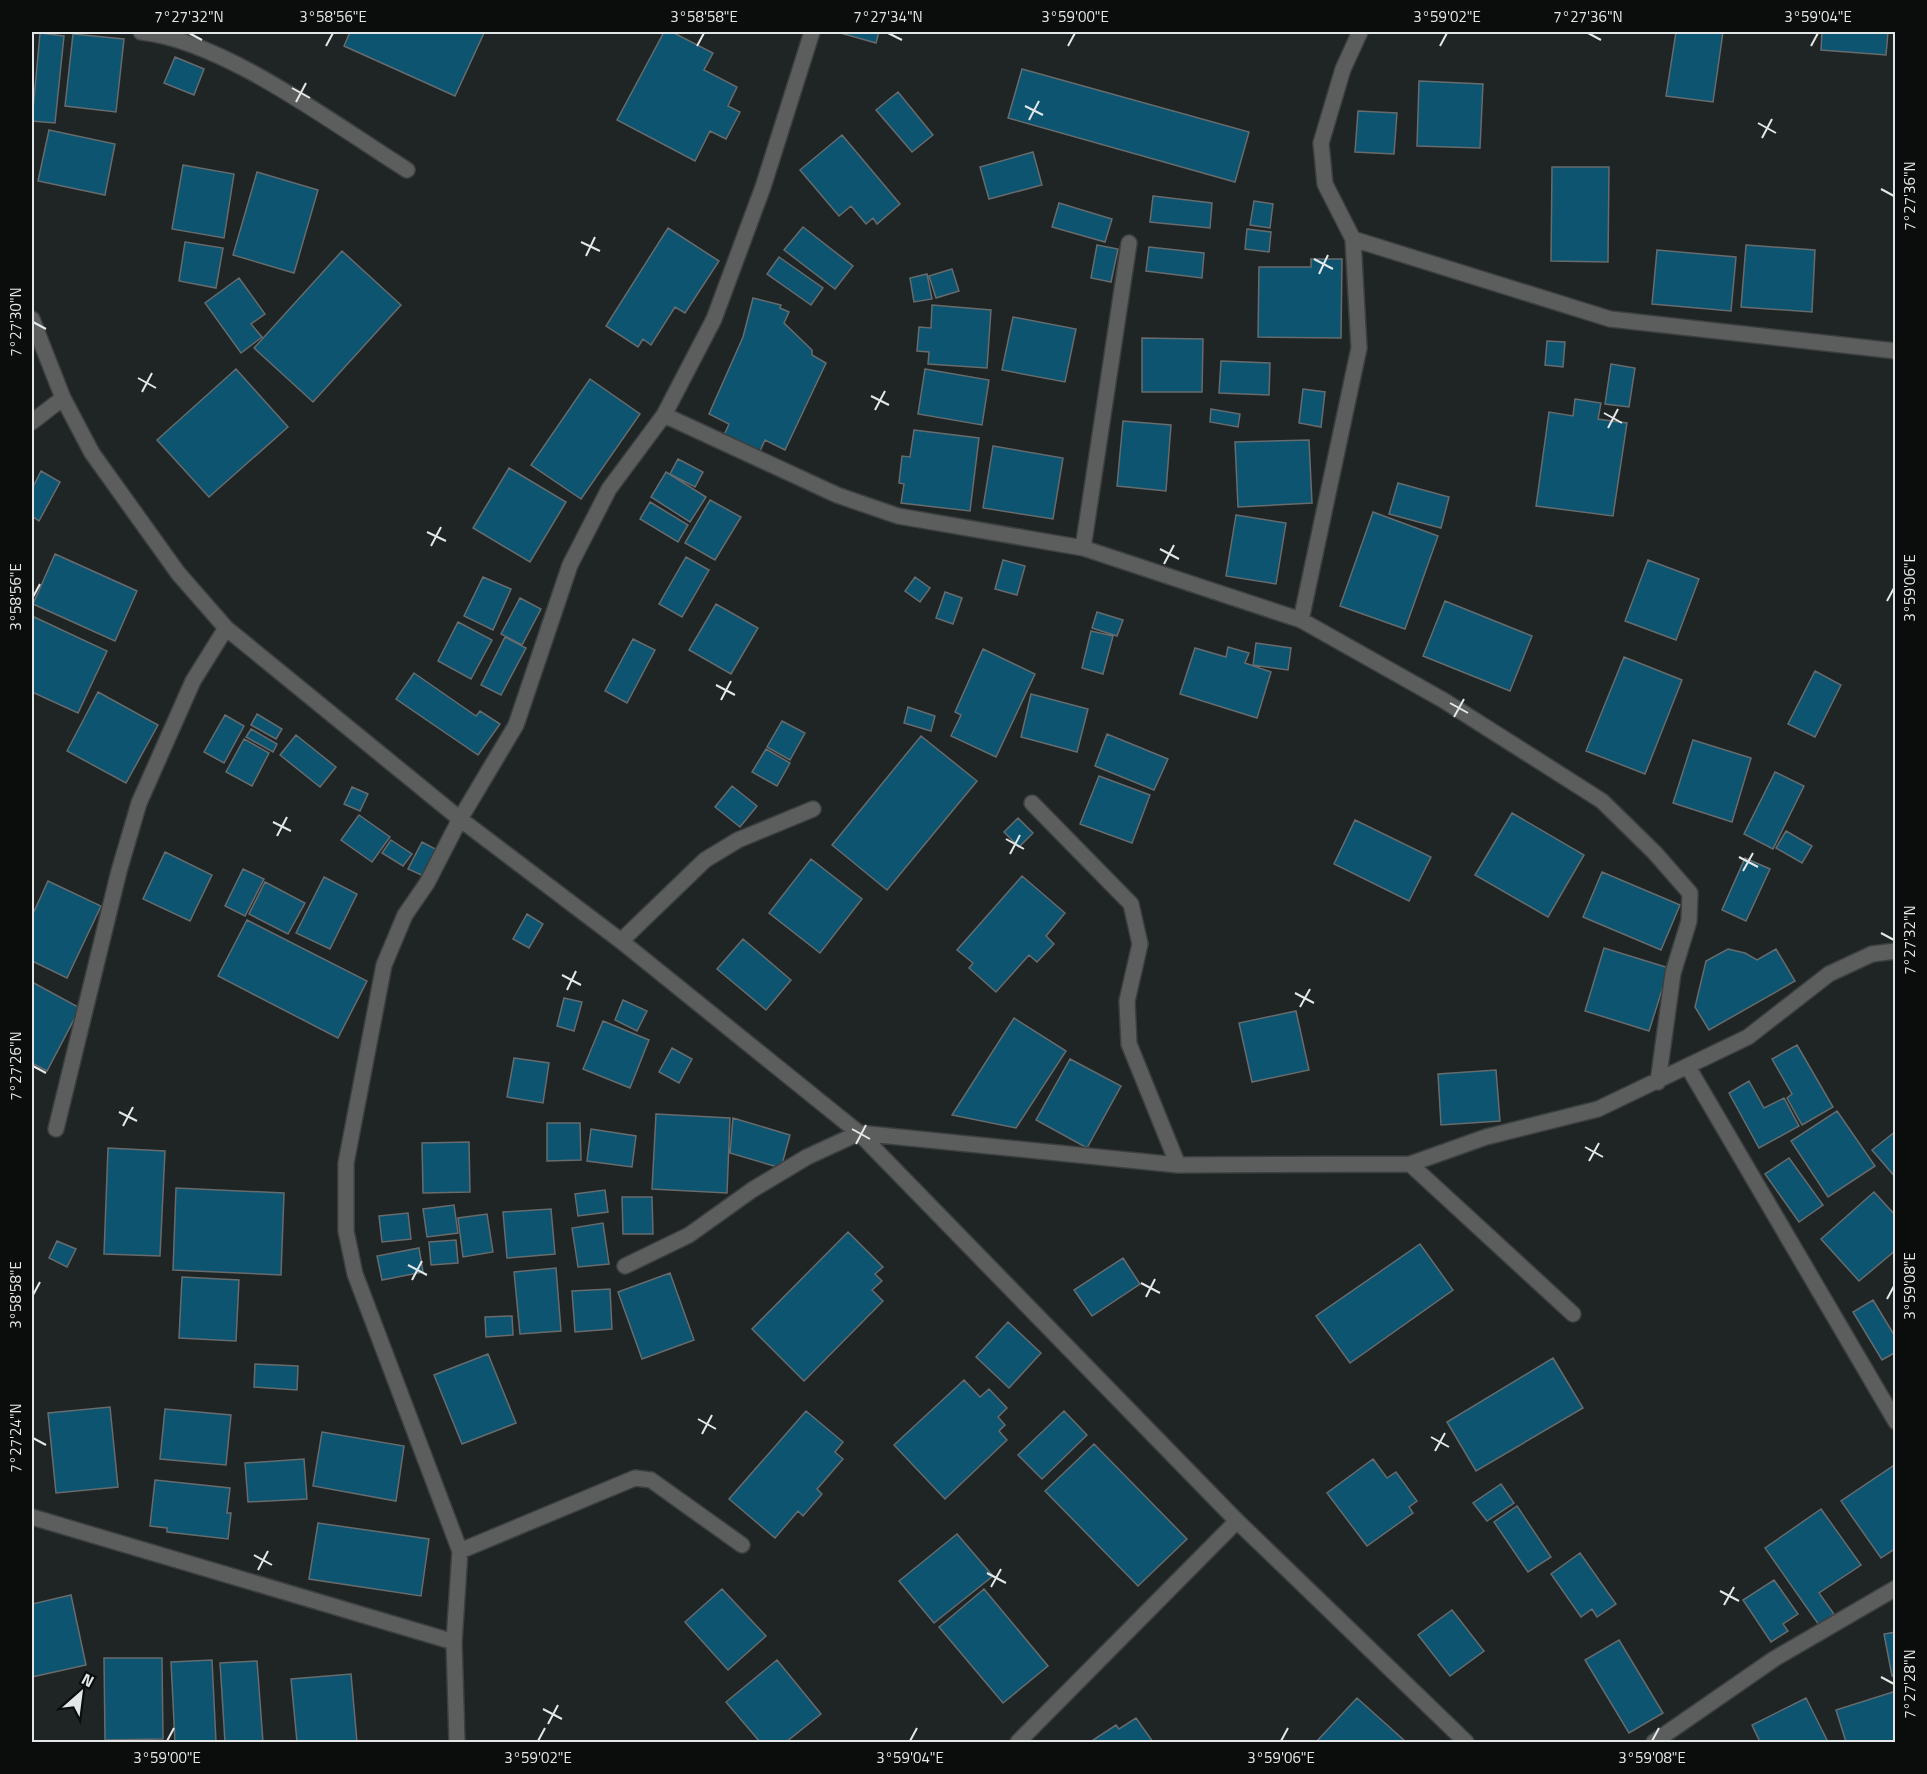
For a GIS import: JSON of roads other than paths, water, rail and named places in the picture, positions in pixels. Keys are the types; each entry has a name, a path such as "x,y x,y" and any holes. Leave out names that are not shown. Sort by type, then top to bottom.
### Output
{"street":[{"path":"141,32 210,53 259,76 407,170"},
{"path":"457,1743 454,1642 460,1551 355,1274 346,1231 346,1163 384,965 405,915 427,883 460,819 516,725 570,565 609,489 664,415 714,319 763,187 812,32"},
{"path":"1301,620 1359,348 1353,239 1325,184 1321,143 1343,69 1360,32"},
{"path":"1353,239 1419,257 1610,319 1896,351"},
{"path":"1083,548 1129,243"},
{"path":"32,319 63,398 92,453 178,573 226,628 460,819 621,941 859,1133 1238,1521 1466,1743"},
{"path":"32,422 63,398"},
{"path":"664,415 837,495 898,516 1083,548 1301,620 1443,700 1602,801 1655,853 1690,893 1689,921 1673,973 1658,1082"},
{"path":"56,1129 119,871 139,803 193,681 226,628"},
{"path":"1032,803 1131,904 1140,944 1127,1000 1129,1044 1178,1165"},
{"path":"621,941 705,860 738,840 813,810"},
{"path":"625,1266 689,1235 752,1191 807,1157 859,1133 1178,1165 1410,1164 1486,1137 1598,1109 1748,1037 1829,974 1872,954 1896,951"},
{"path":"1688,1067 1896,1422"},
{"path":"1410,1164 1573,1314"},
{"path":"460,1551 635,1478 651,1480 742,1545"},
{"path":"32,1517 454,1642"},
{"path":"1018,1743 1238,1521"},
{"path":"1654,1743 1774,1659 1896,1588"}]}
